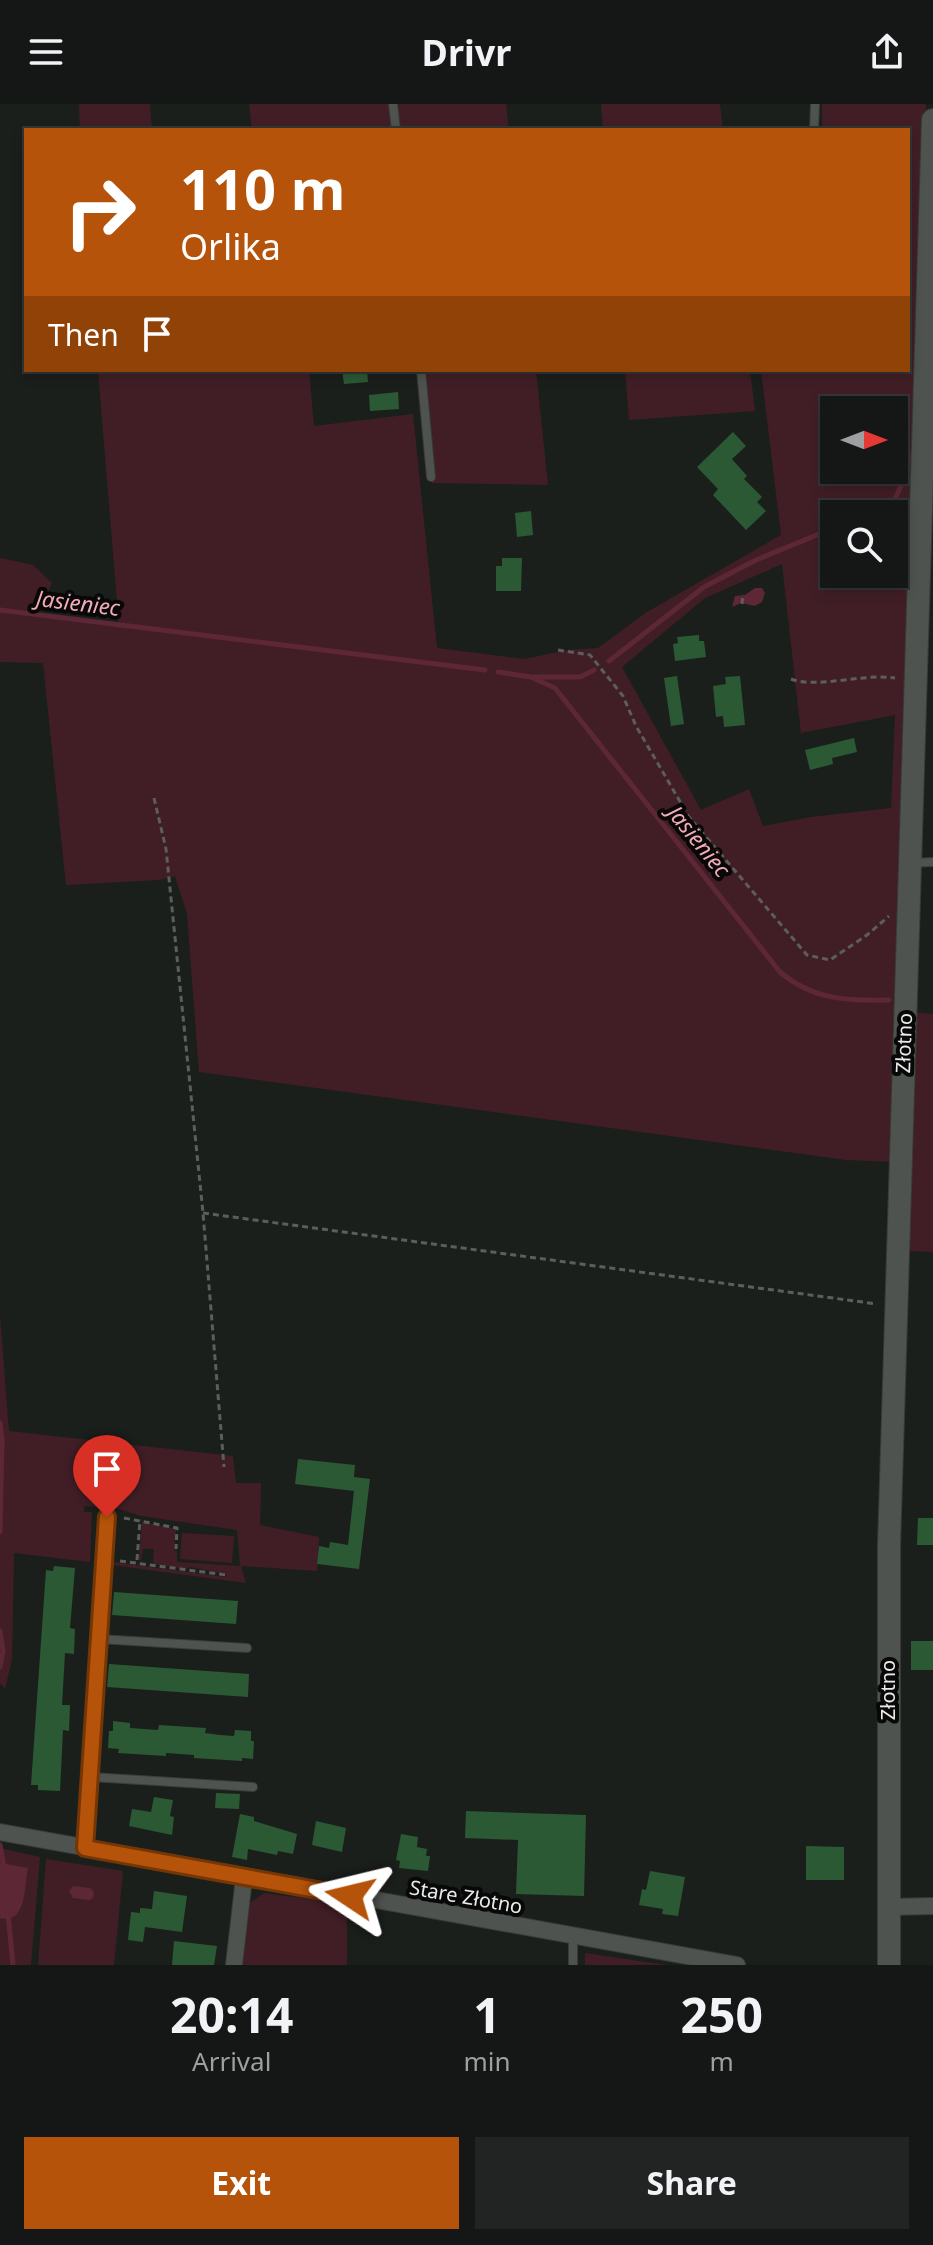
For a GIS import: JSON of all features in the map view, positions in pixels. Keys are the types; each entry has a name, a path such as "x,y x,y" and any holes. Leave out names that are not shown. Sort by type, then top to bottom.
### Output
{"street":[{"name":"Złotno","path":"889,1965 888,1610 915,680 926,572 933,120"},
{"path":"85,1848 107,1517"},
{"name":"Stare Złotno","path":"0,1832 737,1965"},
{"path":"234,1965 244,1878"},
{"path":"888,1907 933,1906"}],"lane":[{"path":"393,104 396,128"},
{"path":"814,128 815,104"},
{"path":"421,372 431,477"},
{"path":"909,863 933,862"},
{"path":"99,1639 247,1648"},
{"path":"90,1776 253,1787"},
{"path":"573,1936 573,1965"}],"path":[{"path":"742,604 743,594"},
{"path":"558,650 590,655 623,696 636,726 689,817 807,955 830,960 908,902"},
{"path":"791,679 822,682 874,675 915,680"},
{"path":"154,798 166,849 203,1213 224,1467"},
{"path":"203,1213 896,1307"},
{"path":"107,1517 177,1528 176,1549"},
{"path":"137,1562 140,1520"},
{"path":"104,1559 226,1575"}],"shaded area":[{"path":"79,104 150,104 152,128 80,128"},
{"path":"249,104 506,104 509,128 252,128"},
{"path":"601,104 720,104 723,128 603,128"},
{"path":"822,104 926,104 893,1162 846,1160 199,1072 187,914 175,876 159,880 66,885 43,663 0,662 0,558 33,565 52,583 38,615 119,625 98,372 309,372 314,426 413,414 437,648 525,659 567,650 598,648 647,612 781,535 761,372 910,372 910,128 822,128","holes":["782,564 801,733 895,715 891,808 763,826 749,789 701,810 622,667 705,598"]},
{"path":"421,372 536,372 548,485 432,483"},
{"path":"625,372 750,372 755,411 629,420"},
{"path":"755,588 762,588 765,593 762,602 755,606 741,603 732,607 735,596 745,595"},
{"path":"912,1012 933,1014 933,1252 906,1251"},
{"path":"0,1316 9,1431 233,1456 236,1483 261,1483 260,1525 319,1537 317,1571 241,1566 246,1583 112,1565 113,1562 226,1577 226,1574 191,1567 153,1564 154,1549 143,1549 139,1560 142,1522 176,1529 174,1550 177,1551 177,1562 240,1566 237,1530 141,1516 116,1508 84,1506 84,1512 92,1512 90,1562 14,1553 12,1659 5,1689 0,1683"},
{"path":"182,1533 234,1536 232,1563 180,1559"},
{"path":"0,1848 40,1857 31,1965 0,1965"},
{"path":"46,1859 123,1871 114,1965 38,1965"},
{"path":"0,1863 28,1868 23,1902 20,1910 9,1919 0,1918"},
{"path":"73,1886 90,1888 94,1892 93,1898 73,1898 69,1891"},
{"path":"264,1893 347,1904 347,1965 243,1965 250,1903"},
{"path":"585,1953 666,1965 585,1965"}],"building":[{"path":"342,372 367,372 368,382 344,384"},
{"path":"398,392 399,409 370,411 369,395"},
{"path":"733,432 746,446 732,459 747,476 744,479 762,497 757,502 766,511 746,530 713,495 718,489 697,467"},
{"path":"531,511 533,535 517,537 515,513"},
{"path":"502,558 522,558 521,591 496,591 496,566 502,566"},
{"path":"699,635 699,641 704,641 706,657 675,661 673,644 678,643 677,637"},
{"path":"677,676 684,724 671,726 664,678"},
{"path":"740,676 745,725 724,727 723,716 716,717 713,686 726,684 725,677"},
{"path":"854,738 857,752 832,758 833,764 810,770 805,750"},
{"path":"298,1459 355,1465 354,1477 370,1479 359,1569 317,1564 319,1546 329,1548 330,1542 348,1545 354,1491 295,1484"},
{"path":"918,1518 933,1518 933,1545 917,1545"},
{"path":"54,1566 75,1568 70,1628 75,1629 74,1654 65,1653 62,1705 70,1705 69,1731 63,1730 60,1791 38,1790 38,1785 31,1785 46,1570 53,1571"},
{"path":"114,1592 238,1601 236,1624 112,1615"},
{"path":"911,1641 933,1641 933,1670 911,1670"},
{"path":"109,1664 249,1674 248,1697 107,1687"},
{"path":"113,1721 130,1723 130,1728 158,1730 159,1725 206,1728 205,1733 220,1735 234,1736 235,1730 251,1731 253,1759 242,1758 242,1761 166,1753 166,1756 118,1753 119,1749 108,1748"},
{"path":"216,1793 240,1794 239,1809 215,1808"},
{"path":"154,1797 173,1800 170,1816 174,1817 172,1835 129,1826 132,1809 151,1812"},
{"path":"466,1811 586,1815 584,1896 516,1894 518,1840 465,1838"},
{"path":"240,1814 297,1834 293,1854 278,1851 277,1855 248,1849 247,1860 232,1857"},
{"path":"316,1821 346,1828 342,1852 312,1845"},
{"path":"401,1834 418,1837 417,1847 427,1849 426,1856 430,1856 428,1871 399,1868 400,1861 396,1860"},
{"path":"806,1846 844,1847 844,1880 806,1880"},
{"path":"650,1871 685,1877 678,1916 662,1914 663,1909 639,1905"},
{"path":"154,1891 187,1896 182,1932 145,1927 143,1942 128,1940 131,1912 140,1913 140,1908 152,1909"},
{"path":"174,1941 217,1946 214,1965 172,1965"}],"waterway":[{"path":"894,500 909,456"},
{"path":"609,661 704,587 756,560 820,534"},
{"name":"Jasieniec","path":"0,610 485,670"},
{"path":"533,677 580,677 594,670"},
{"name":"Jasieniec","path":"498,672 531,677 555,688 780,972 805,988 832,997 889,1000"},
{"path":"0,1423 0,1532"},
{"path":"0,1631 3,1651 0,1667"},
{"path":"0,1845 4,1868"},
{"path":"8,1914 13,1965"}],"route":[{"path":"107,1517 85,1848 350,1896"}]}
